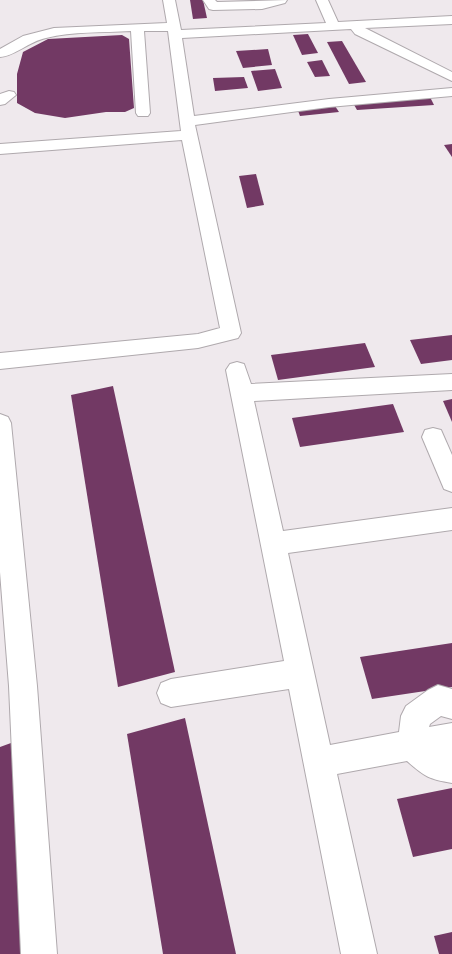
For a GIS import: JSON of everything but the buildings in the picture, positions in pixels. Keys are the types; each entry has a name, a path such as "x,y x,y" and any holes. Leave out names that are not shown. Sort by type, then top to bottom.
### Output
{"street":[{"path":"0,362 198,341 231,333 188,128 169,0"},
{"path":"208,0 213,6 262,5 281,0"},
{"path":"322,0 333,25"},
{"path":"428,21 432,15 452,10"},
{"path":"6,56 13,45 27,39 51,33 137,27 174,30 452,20"},
{"path":"353,24 360,31 452,77"},
{"path":"137,27 143,113"},
{"path":"0,149 188,128 329,103 452,92"},
{"path":"452,373 448,374 452,377"},
{"path":"359,954 299,673 240,381 452,382"},
{"path":"0,424 23,686 39,954"},
{"path":"433,437 452,482"},
{"path":"274,544 452,518"},
{"path":"170,693 299,673"},
{"path":"412,745 416,716 438,700 452,704"},
{"path":"319,762 452,738"},
{"path":"412,745 434,765 452,768"}]}
